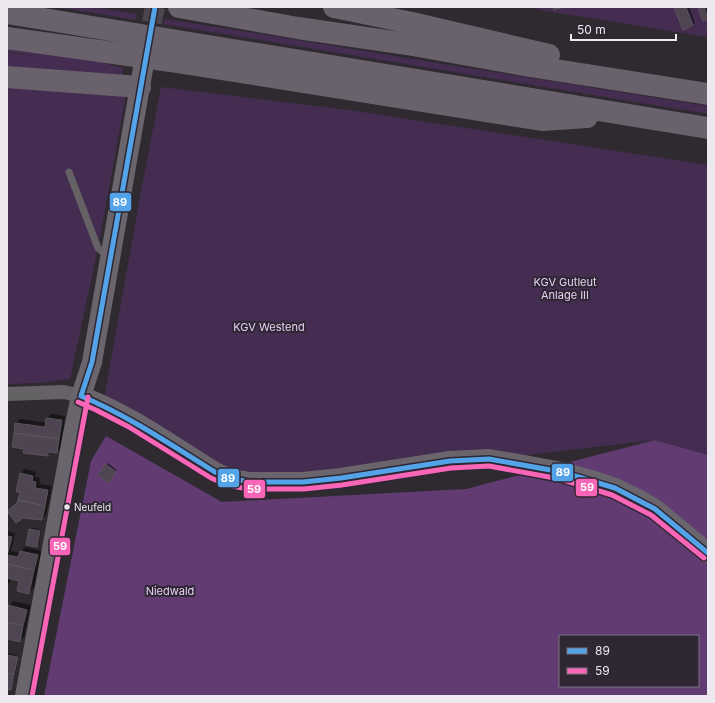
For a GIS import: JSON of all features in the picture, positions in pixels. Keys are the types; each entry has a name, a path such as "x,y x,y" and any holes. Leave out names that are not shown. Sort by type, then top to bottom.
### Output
{"highway":[{"path":"334,7 412,23 708,93"},
{"path":"184,8 298,28 407,44 530,66 708,93"},
{"path":"7,13 113,31 180,52 542,120 617,114 708,128"},
{"path":"7,38 108,52 180,52"},
{"path":"7,77 141,78"}],"street":[{"path":"25,696 81,396 92,362 141,78"},
{"path":"7,394 64,392 81,396 101,404 134,422 215,472 228,478 249,482 303,482 341,478 450,461 489,459 562,472 615,488 640,500 655,510 708,553"}],"lane":[{"path":"70,172 98,248 110,259"}],"green space":[{"path":"57,7 94,7 137,14 136,20"},
{"path":"527,7 708,7 708,37 545,11"},
{"path":"165,19 708,106 708,114 163,24"},
{"path":"7,47 107,61 107,64 123,68 121,80 7,72 7,53 45,57 7,52"},
{"path":"7,85 126,95 98,248 70,379 38,383 7,384"},
{"path":"161,87 349,110 708,165 708,455 655,440 476,461 237,482 103,404"},
{"name":"Niedwald","path":"106,436 222,502 466,489 655,440 708,455 708,696 44,696 91,461"}],"building":[{"path":"553,7 561,7 561,8 554,10"},
{"path":"674,7 686,7 693,25 683,30"},
{"path":"704,7 708,19 703,21 698,8"},
{"path":"46,418 62,420 59,439 14,433 15,423 45,427"},
{"path":"14,433 59,439 57,453 48,452 48,456 23,453 24,449 12,447"},
{"path":"105,464 116,472 109,483 98,475"},
{"path":"20,473 33,476 32,481 36,482 35,488 48,490 45,506 18,500 20,492 16,492"},
{"path":"18,500 45,506 42,520 23,518 16,523 7,511 17,503"},
{"path":"29,529 40,531 37,547 26,545"},
{"path":"7,536 12,537 7,556"},
{"path":"20,551 38,555 34,570 7,564 7,555 18,557"},
{"path":"7,564 34,570 29,594 17,591 19,581 7,578"},
{"path":"8,605 27,610 23,626 7,622"},
{"path":"7,622 23,626 20,642 7,639"},
{"path":"7,655 18,657 14,674 7,673"},
{"path":"7,673 14,674 11,690 7,689"}],"tunnel":[{"path":"146,52 155,7"}],"transit line":[{"name":"89","path":"81,396 92,362 155,7"},
{"name":"89","path":"81,396 133,422 215,472 228,478 249,482 303,482 341,478 450,461 489,459 562,472 615,488 655,509 708,553"},
{"name":"59","path":"32,696 88,397"},
{"name":"59","path":"78,402 129,427 211,478 227,485 248,489 304,489 342,485 451,468 489,466 560,479 612,495 651,515 704,558"}],"place":[{"name":"Neufeld","path":"67,507"}],"park label":[{"name":"KGV Gutleut Anlage III","path":"565,288"},
{"name":"KGV Westend","path":"269,327"}]}
